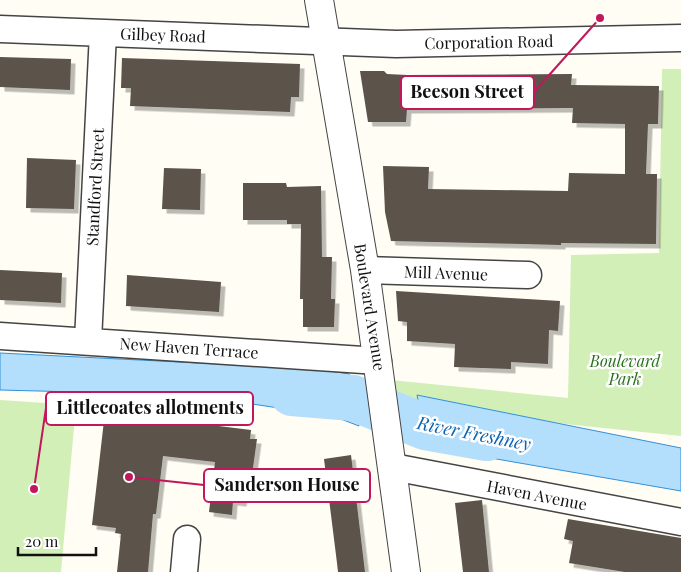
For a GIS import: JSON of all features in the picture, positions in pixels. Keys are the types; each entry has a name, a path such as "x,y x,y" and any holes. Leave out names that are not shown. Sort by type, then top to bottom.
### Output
{"street":[{"name":"Boulevard Avenue","path":"319,0 365,270 393,461 406,572"},
{"name":"Gilbey Road","path":"0,29 326,42"},
{"name":"Standford Street","path":"88,341 103,33"},
{"name":"Corporation Road","path":"326,42 406,43 681,38"},
{"name":"Mill Avenue","path":"365,270 528,275"},
{"name":"New Haven Terrace","path":"0,336 88,341 379,368"},
{"name":"Haven Avenue","path":"393,461 681,522"},
{"path":"184,572 187,539"}],"green space":[{"name":"Boulevard Park","path":"662,69 681,69 681,436 565,424 396,400 391,380 568,398 571,255 659,253"},
{"path":"0,400 76,405 61,572 0,572"}],"water":[{"path":"0,353 318,369 349,374 354,384 359,426 333,416 191,395 0,390"},
{"path":"417,395 681,448 681,491 433,448 426,441"}],"building":[{"path":"0,57 71,59 70,90 0,87"},
{"path":"122,58 300,64 299,97 291,97 290,112 130,106 131,88 121,88"},
{"path":"360,71 384,71 387,74 407,75 572,74 571,85 659,86 658,124 648,124 646,174 657,174 656,244 561,243 561,245 391,241 385,212 383,166 429,167 428,189 568,191 569,173 625,174 625,124 572,123 573,108 407,109 406,122 368,122"},
{"path":"27,158 76,160 74,209 26,208"},
{"path":"164,168 201,169 200,210 162,209"},
{"path":"243,183 286,183 287,187 321,186 322,257 332,257 331,299 335,299 334,327 303,327 303,299 300,299 301,224 287,224 287,220 243,220"},
{"path":"0,270 62,273 61,303 0,300"},
{"path":"127,275 221,282 219,312 126,306"},
{"path":"396,291 560,301 558,331 549,330 548,364 511,362 511,369 454,367 455,344 407,341 407,322 398,321"},
{"path":"105,412 251,430 250,439 257,439 250,489 244,489 242,502 233,501 232,515 209,512 215,462 163,456 156,514 153,514 148,572 117,572 121,534 115,533 116,528 92,525"},
{"path":"351,455 365,572 338,572 324,459"},
{"path":"482,500 489,572 463,572 455,503"},
{"path":"568,519 681,538 681,572 625,572 569,563 573,541 564,539"}],"waterway":[{"name":"River Freshney","path":"292,393 353,398 425,427 487,438"}],"place":[{"name":"Beeson Street","path":"600,18"},
{"name":"Sanderson House","path":"129,477"},
{"name":"Littlecoates allotments","path":"34,489"}]}
